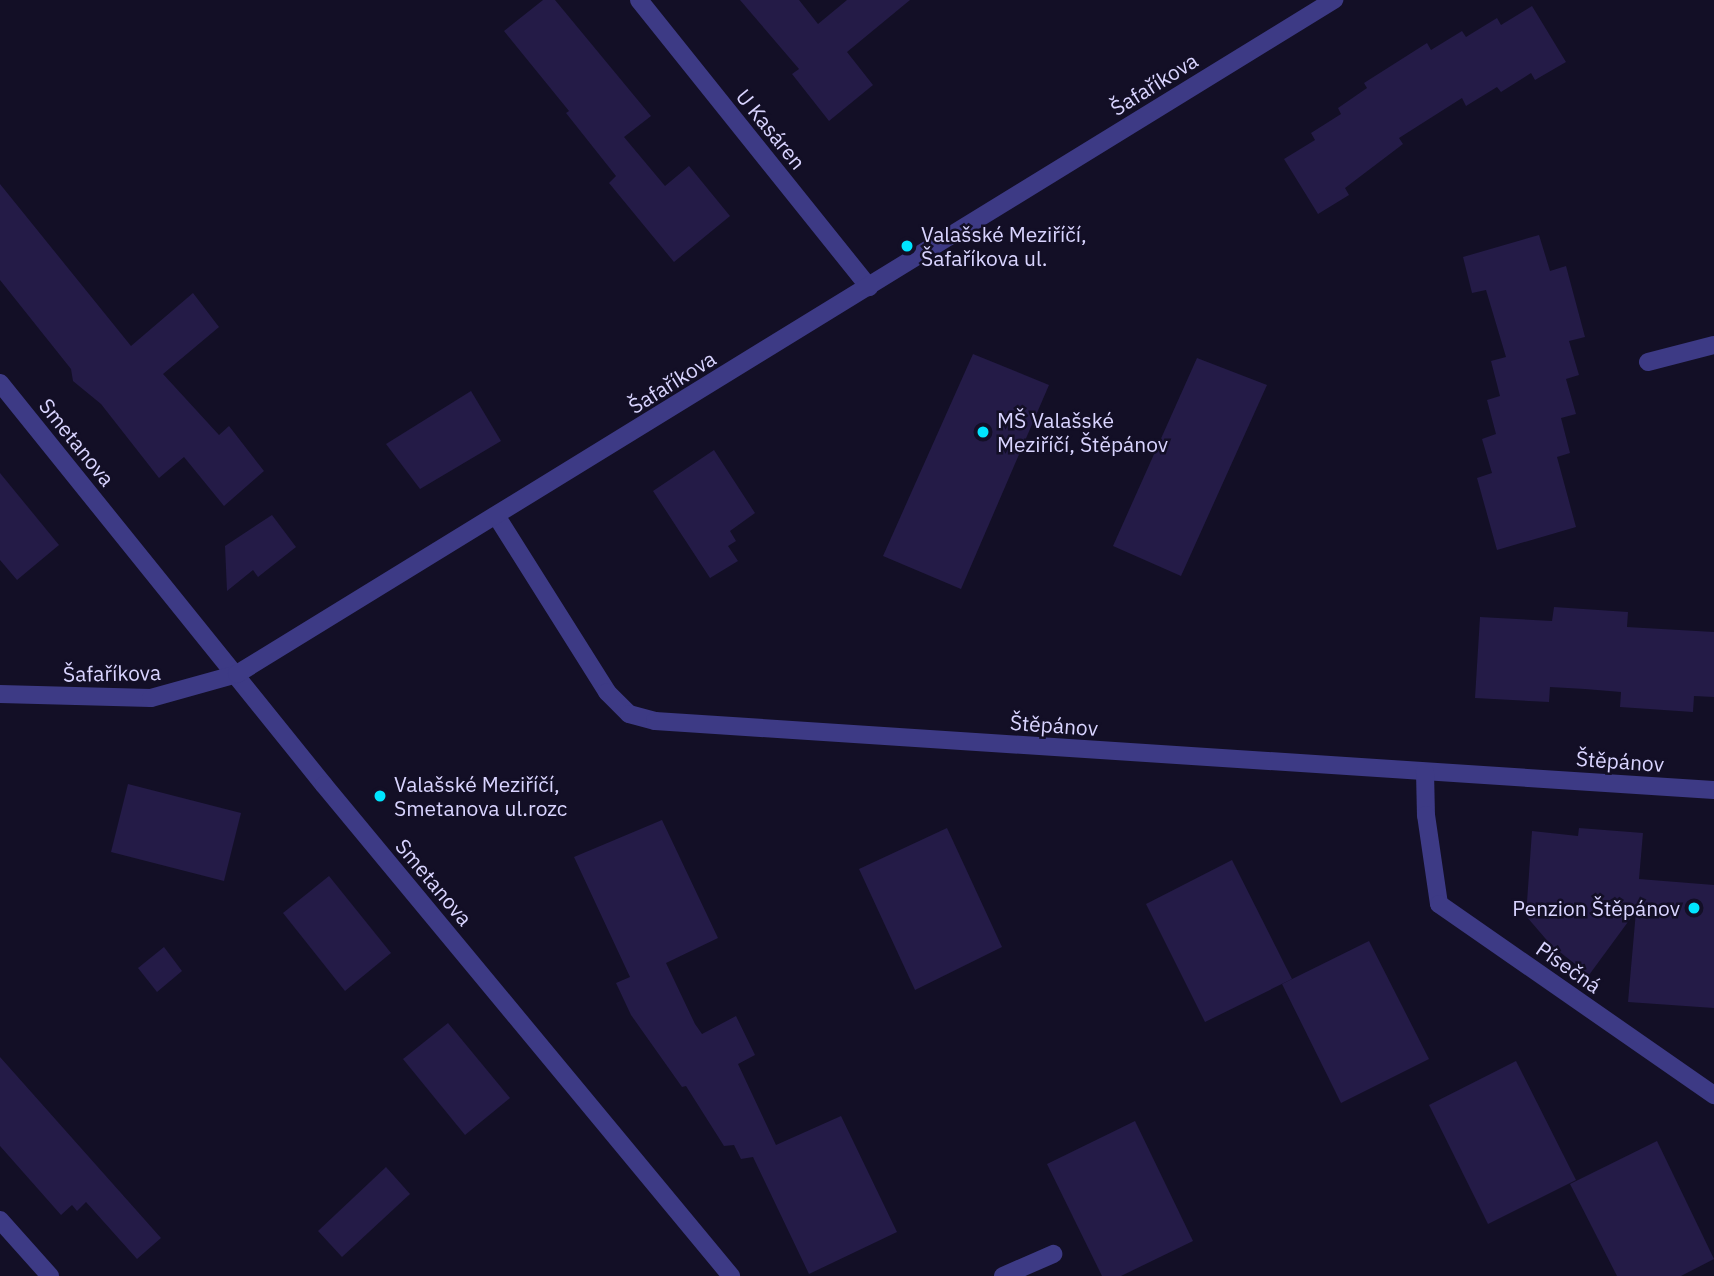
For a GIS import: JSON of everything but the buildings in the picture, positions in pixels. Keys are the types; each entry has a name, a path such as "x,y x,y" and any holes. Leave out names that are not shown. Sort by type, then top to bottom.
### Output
{"street":[{"name":"U Kasáren","path":"639,0 869,287"},
{"name":"Šafaříkova","path":"0,694 151,698 237,674 497,517 1334,0"},
{"path":"1648,362 1714,345"},
{"name":"Smetanova","path":"0,383 731,1276"},
{"name":"Štěpánov","path":"497,517 607,692 629,714 639,717 676,723 1714,790"},
{"name":"Písečná","path":"1425,772 1426,815 1439,904 1714,1095"},
{"path":"0,1220 50,1276"},
{"path":"1003,1276 1053,1254"}],"place":[{"name":"Valašské Meziříčí, Šafaříkova ul.","path":"907,246"},
{"name":"MŠ Valašské Meziříčí, Štěpánov","path":"983,432"},
{"name":"Valašské Meziříčí, Smetanova ul.rozc","path":"380,796"},
{"name":"Penzion Štěpánov","path":"1694,908"}]}
